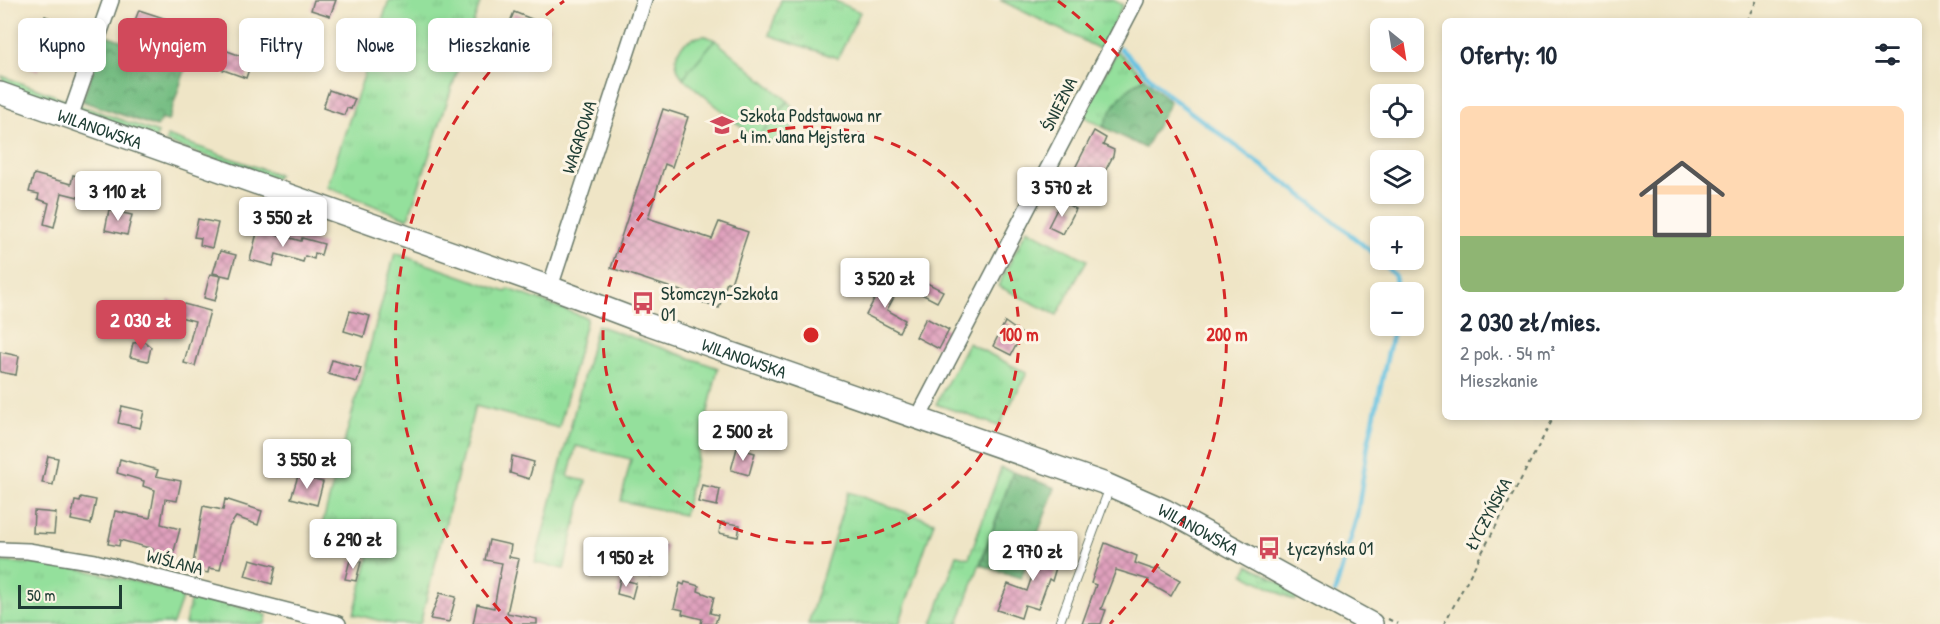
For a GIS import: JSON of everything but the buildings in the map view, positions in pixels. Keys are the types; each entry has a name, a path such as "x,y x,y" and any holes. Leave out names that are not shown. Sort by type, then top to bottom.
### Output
{"main road":[{"name":"WILANOWSKA","path":"0,93 1111,486 1174,515 1372,624"}],"street":[{"path":"70,117 111,0"},
{"name":"WAGAROWA","path":"550,287 644,0"},
{"name":"ŚNIEŻNA","path":"918,418 1136,0"},
{"name":"WIŚLANA","path":"0,550 28,551 95,562 338,624"}],"lane":[{"path":"1059,624 1111,486"}],"path":[{"path":"1748,18 1757,0"},
{"name":"ŁYCZYŃSKA","path":"1444,624 1552,420"}],"green space":[{"path":"389,0 481,0 475,18 428,18 428,72 457,72 408,219 327,187 365,72 416,72 416,18 383,18"},
{"path":"781,0 833,0 860,12 838,58 769,35"},
{"path":"1000,0 1113,0 1123,5 1100,49"},
{"path":"106,35 118,39 118,72 184,72 168,121 161,119 157,127 82,101 93,72 106,72"},
{"path":"706,36 715,40 683,78 676,63 679,49 690,40"},
{"path":"715,40 788,101 756,139 683,78"},
{"path":"1117,51 1145,78 1120,98 1103,127 1083,116"},
{"path":"2,76 67,100 63,106 4,85"},
{"path":"1145,78 1170,102 1145,148 1103,127 1120,98"},
{"path":"788,101 794,118 788,133 782,139 774,142 756,139"},
{"path":"79,105 158,133 155,139 80,111"},
{"path":"167,136 279,175 274,179 166,142"},
{"path":"1027,229 1087,260 1057,315 998,286"},
{"path":"395,253 506,292 509,289 587,318 559,428 475,406 420,624 392,624 354,614 369,556 317,544"},
{"path":"597,325 718,368 684,515 621,501 631,459 576,446 568,477 586,481 564,569 535,563"},
{"path":"968,343 1027,373 999,426 936,404"},
{"path":"1001,468 1013,472 958,624 932,624 957,555 969,558"},
{"path":"1013,472 1055,488 1021,578 981,565"},
{"path":"848,492 934,522 899,624 808,624"},
{"path":"0,562 63,565 184,593 173,624 0,624"},
{"path":"1249,565 1299,593 1295,601 1244,574"},
{"path":"192,594 267,615 265,624 185,624"}],"waterway":[{"path":"1120,48 1168,95 1312,203 1370,251"},
{"path":"1389,270 1395,276 1396,282"},
{"path":"1335,592 1357,516 1368,444 1392,336"}],"place":[{"name":"Szkoła Podstawowa nr 4 im. Jana Mejstera","path":"722,125"},
{"name":"Słomczyn-Szkoła 01","path":"643,303"},
{"name":"Łyczyńska 01","path":"1269,548"}]}
